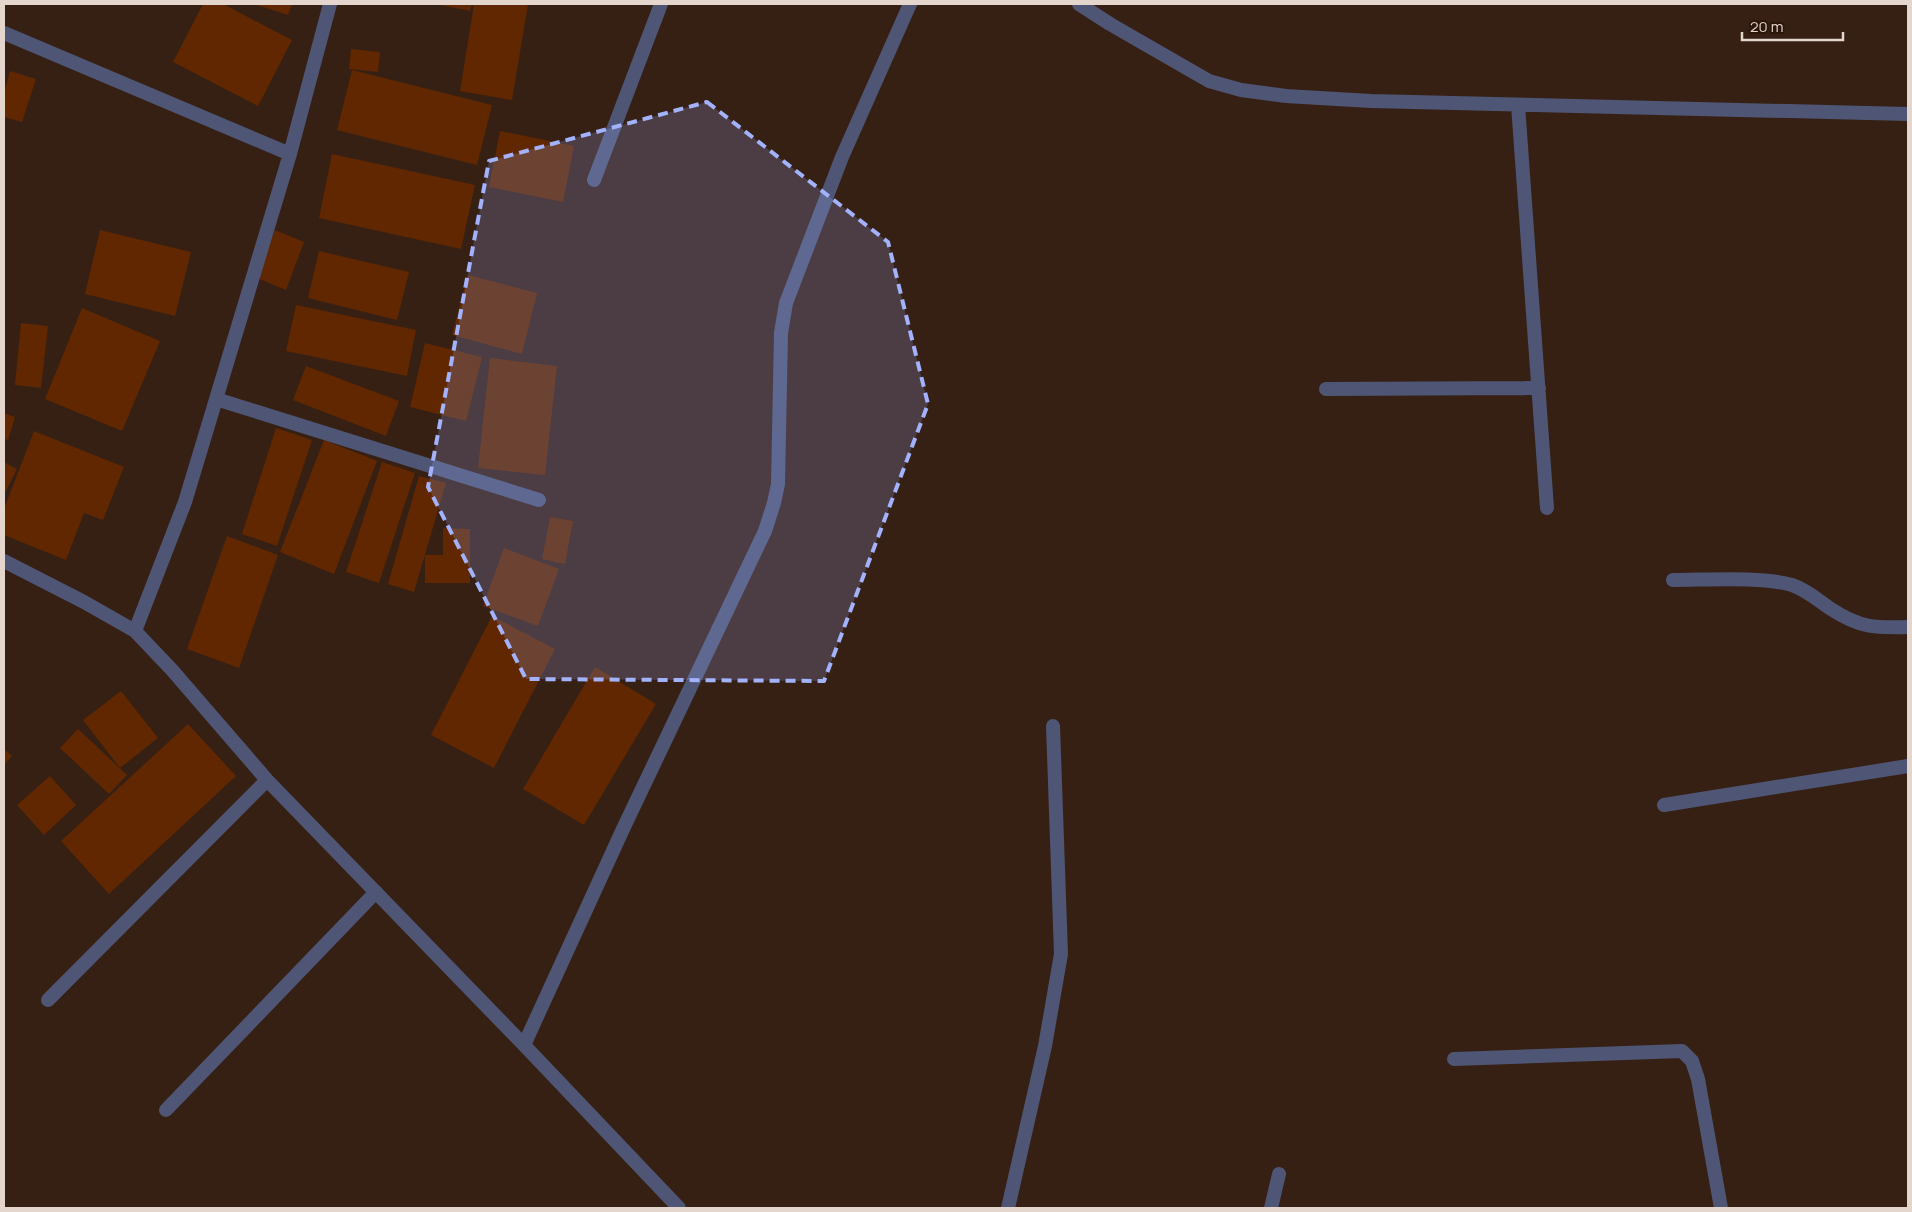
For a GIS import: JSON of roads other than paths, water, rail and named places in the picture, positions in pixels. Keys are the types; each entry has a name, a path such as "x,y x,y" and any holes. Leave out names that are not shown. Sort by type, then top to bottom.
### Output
{"street":[{"path":"135,630 185,502 290,154 330,4"},
{"path":"594,180 660,4"},
{"path":"524,1045 627,820 765,530 778,484 781,333 786,303 842,157 910,4"},
{"path":"1079,4 1209,81 1241,90 1286,96 1371,101 1908,114"},
{"path":"4,33 290,154"},
{"path":"1518,105 1547,508"},
{"path":"1326,389 1539,388"},
{"path":"216,399 540,500"},
{"path":"4,561 135,630 267,780 679,1208"},
{"path":"1673,580 1762,581 1792,586 1815,596 1850,621 1873,628 1908,627"},
{"path":"1008,1208 1044,1046 1061,954 1053,726"},
{"path":"1664,805 1908,766"},
{"path":"48,1000 267,780"},
{"path":"166,1110 376,892"},
{"path":"1454,1059 1682,1051 1692,1061 1698,1079 1721,1208"},
{"path":"1270,1208 1279,1174"}]}
